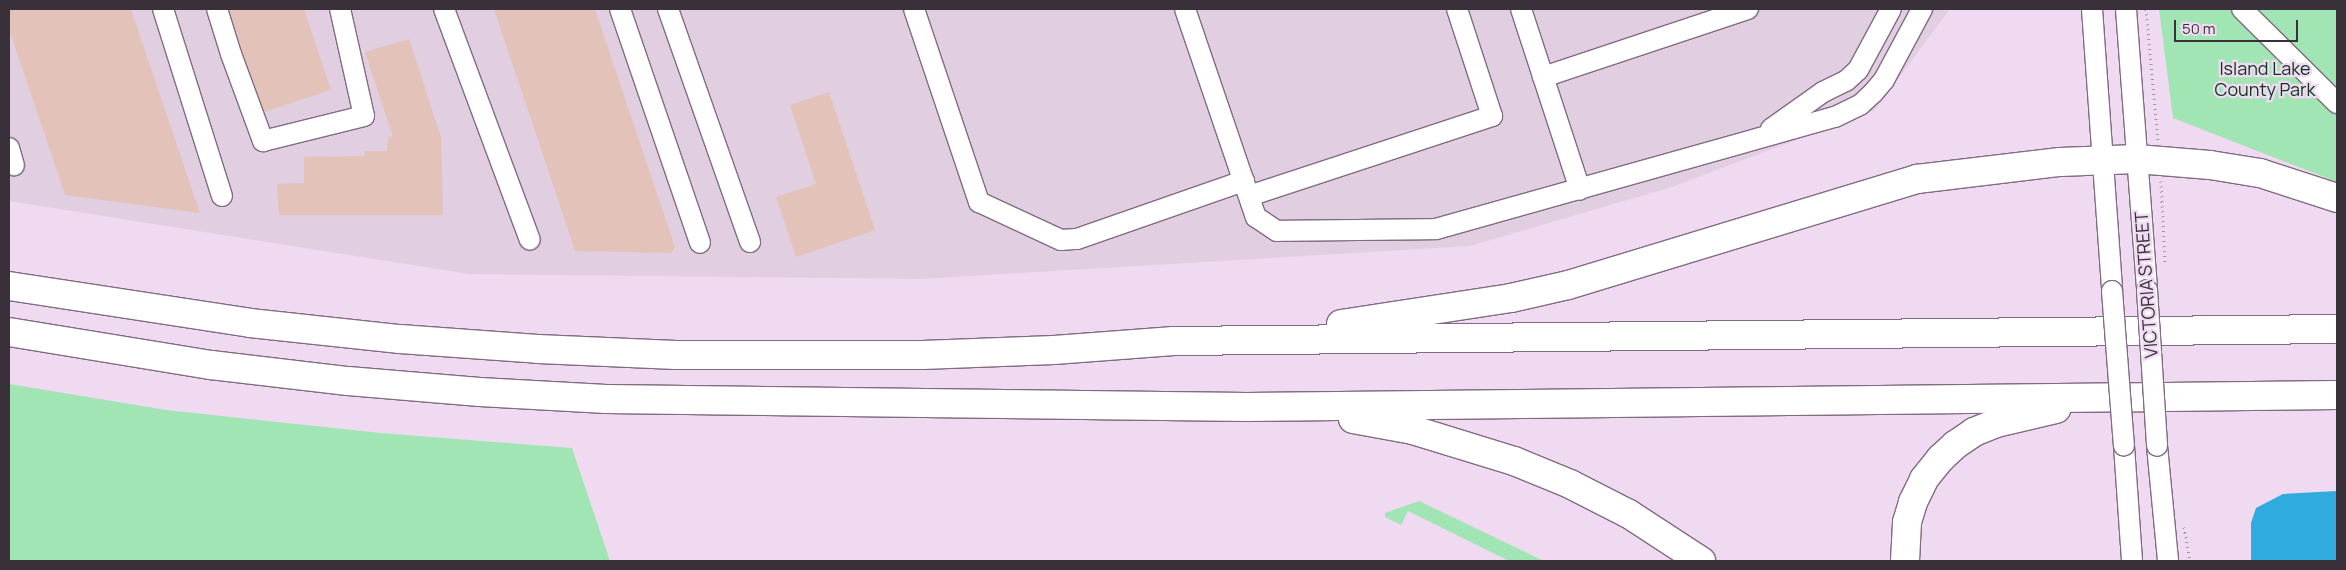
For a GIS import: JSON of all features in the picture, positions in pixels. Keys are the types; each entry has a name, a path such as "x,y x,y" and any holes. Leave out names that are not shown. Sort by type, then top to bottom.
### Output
{"highway":[{"path":"1202,340 1283,329 1354,323 1511,298 1568,285 1917,178 2060,162 2137,159 2210,165 2260,174 2337,198"},
{"path":"9,286 250,323 400,339 547,350 676,355 811,357 1016,351 1202,340 2337,329"},
{"path":"9,332 211,365 348,381 480,392 606,399 1247,408 2337,396"},
{"path":"1905,561 1906,522 1912,502 1924,479 1940,459 1955,445 1974,432 1996,423 2100,398"},
{"path":"1247,408 1308,412 1368,421 1412,430 1514,461 1570,484 1630,514 1701,561"}],"street":[{"path":"163,9 222,196"},
{"path":"217,9 231,54 263,141 364,116 340,9"},
{"path":"444,9 530,240"},
{"path":"620,9 700,243"},
{"path":"668,9 750,242"},
{"path":"914,9 979,202 1061,240 1078,239 1492,116 1457,9"},
{"path":"1185,9 1256,217 1277,231 1436,229 1834,117 1860,105 1884,80 1922,9"},
{"path":"1521,9 1580,190"},
{"path":"1543,78 1748,9"},
{"path":"1760,137 1822,92 1846,81 1858,70 1891,9"},
{"name":"VICTORIA STREET","path":"2092,9 2132,561"},
{"name":"VICTORIA STREET","path":"2126,9 2157,446 2168,561"},
{"path":"2242,9 2337,103"}],"shaded area":[{"path":"9,9 1950,9 1875,110 1672,187 1470,246 920,279 469,274 9,201"}],"green space":[{"name":"Island Lake County Park","path":"2159,9 2337,9 2337,182 2173,118"},
{"path":"9,384 166,410 381,433 572,448 610,561 9,561"},
{"path":"1419,501 1544,561 1509,561 1408,511 1401,525 1385,517 1385,513"}],"water":[{"path":"2337,491 2337,561 2251,561 2251,523 2256,508 2283,494"}],"building":[{"path":"9,9 131,9 200,213 65,195 9,29"},
{"path":"226,9 304,9 331,90 261,113"},
{"path":"494,9 595,9 675,247 671,253 575,251"},
{"path":"409,39 441,137 443,215 279,215 277,184 304,183 304,157 364,156 365,151 387,151 388,136 393,137 365,52"},
{"path":"829,92 875,230 796,257 776,197 816,184 790,105"}]}
